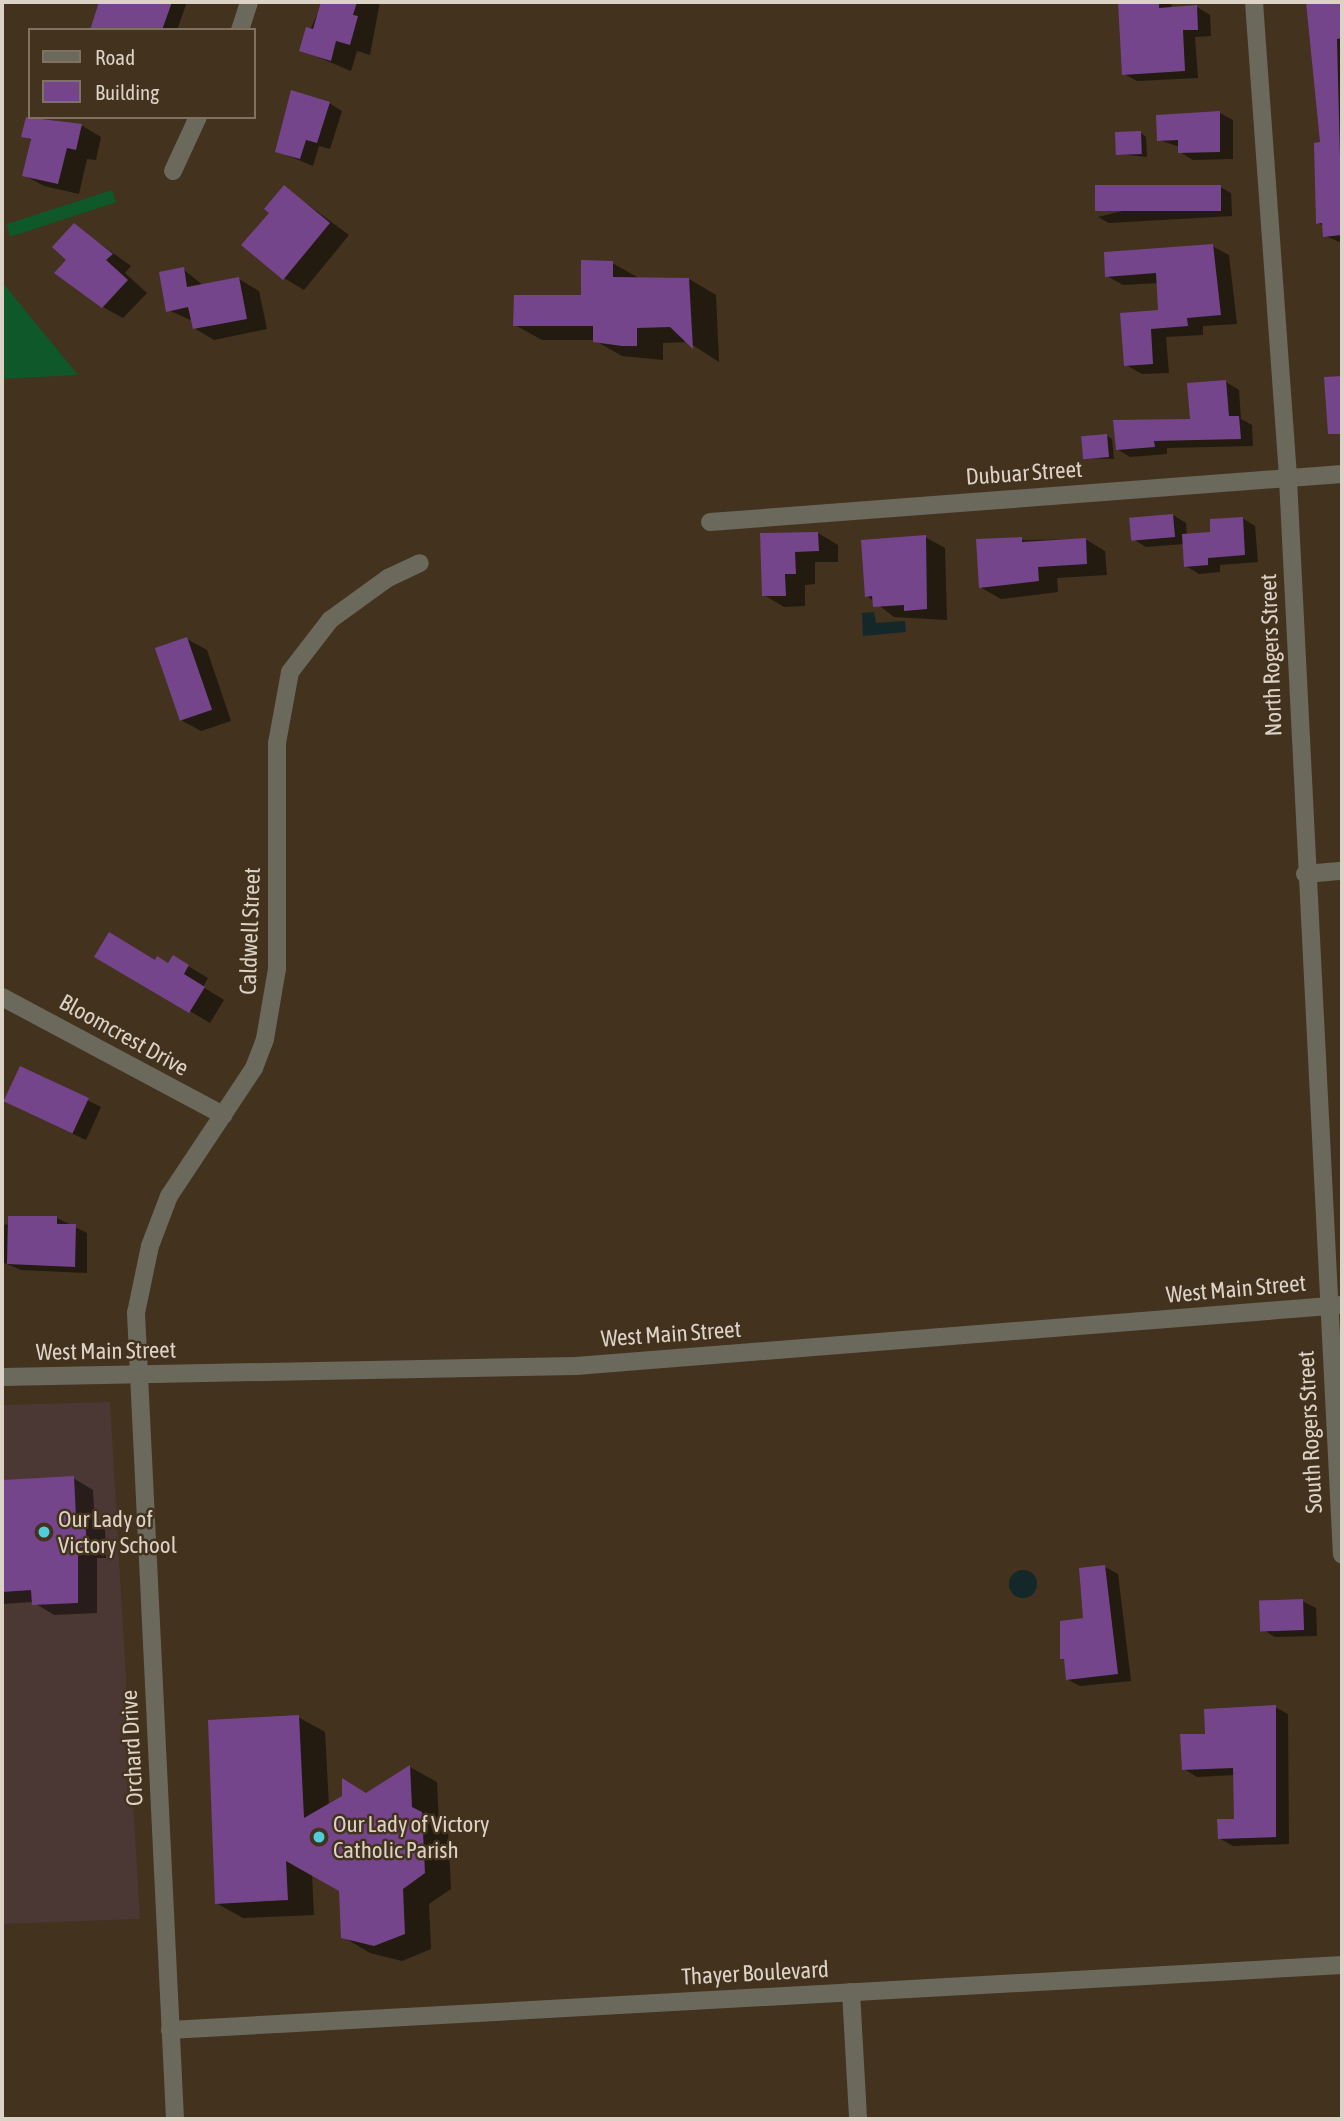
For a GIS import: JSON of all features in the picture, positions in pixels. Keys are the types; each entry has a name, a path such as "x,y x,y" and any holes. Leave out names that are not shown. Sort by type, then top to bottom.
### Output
{"street":[{"path":"241,28 249,2"},
{"name":"North Rogers Street","path":"1254,2 1288,479 1304,874 1335,1306"},
{"path":"173,171 197,119"},
{"name":"Dubuar Street","path":"710,522 1342,474"},
{"name":"Caldwell Street","path":"138,1375 136,1313 158,1221 181,1175 254,1068 275,990 277,743 287,681 308,645 330,620 388,578 420,564"},
{"path":"1304,874 1342,871"},
{"name":"Bloomcrest Drive","path":"2,998 223,1115"},
{"name":"West Main Street","path":"2,1377 576,1366 1335,1306"},
{"name":"South Rogers Street","path":"1335,1306 1342,1555"},
{"name":"Orchard Drive","path":"138,1375 175,2119"},
{"name":"Thayer Boulevard","path":"170,2030 1342,1965"},
{"path":"851,1992 858,2119"}],"shaded area":[{"path":"110,1402 140,1919 2,1924 2,1405"}],"green space":[{"path":"112,190 116,202 10,237 6,224"},
{"path":"2,282 78,375 2,379"}],"water":[{"path":"874,612 876,623 905,621 906,632 863,636 862,613"},
{"path":"1023,1570 1033,1574 1037,1584 1033,1594 1023,1598 1013,1594 1009,1584 1013,1574"}],"building":[{"path":"99,2 172,2 163,28 91,28"},
{"path":"321,2 357,2 353,15 358,16 350,45 336,41 331,61 299,51 306,27 313,29"},
{"path":"1118,2 1159,2 1159,8 1197,5 1198,30 1183,30 1185,71 1122,75"},
{"path":"1306,2 1342,2 1342,38 1337,39 1342,235 1323,237 1322,223 1316,224 1314,143 1320,142"},
{"path":"291,90 330,102 317,143 306,140 300,159 275,152"},
{"path":"1220,111 1220,152 1178,153 1178,140 1157,141 1156,115"},
{"path":"26,117 82,124 76,150 67,148 58,184 22,176 31,139 21,137"},
{"path":"1141,131 1142,154 1116,155 1115,132"},
{"path":"284,185 330,223 283,280 241,245 269,213 264,209"},
{"path":"1095,185 1221,185 1221,211 1095,211"},
{"path":"74,223 113,254 106,260 128,280 102,308 54,273 66,260 52,247"},
{"path":"1213,244 1221,315 1187,318 1188,326 1151,329 1153,364 1124,366 1120,313 1158,310 1156,273 1105,277 1104,252"},
{"path":"581,260 613,261 613,277 689,278 693,349 670,327 637,328 637,346 622,346 593,342 593,326 513,326 514,295 581,295"},
{"path":"184,267 187,287 239,277 247,319 193,329 188,307 166,312 159,272"},
{"path":"1342,376 1342,434 1328,434 1324,377"},
{"path":"1226,380 1229,416 1239,416 1241,439 1154,441 1155,447 1116,450 1113,420 1190,419 1187,383"},
{"path":"1107,434 1109,457 1083,459 1081,436"},
{"path":"1173,514 1175,537 1131,541 1129,518"},
{"path":"1243,517 1245,555 1208,558 1208,565 1184,567 1182,534 1210,532 1210,519"},
{"path":"818,532 819,551 795,552 796,574 785,574 786,596 762,596 760,533"},
{"path":"926,535 927,609 904,611 904,605 873,607 872,596 865,597 861,540"},
{"path":"1022,537 1022,542 1086,538 1087,564 1038,567 1039,581 979,588 976,539"},
{"path":"187,637 212,710 180,721 155,648"},
{"path":"109,932 155,960 157,956 168,963 173,955 189,965 184,974 205,987 189,1013 94,957"},
{"path":"20,1066 89,1098 72,1133 4,1101"},
{"path":"8,1216 57,1216 57,1224 76,1224 75,1267 7,1264"},
{"name":"Our Lady of Victory School","path":"74,1476 76,1517 85,1517 87,1547 78,1548 78,1603 32,1605 31,1590 2,1592 2,1480"},
{"path":"1105,1565 1118,1674 1066,1680 1064,1659 1060,1659 1060,1621 1083,1618 1079,1568"},
{"path":"1303,1599 1304,1630 1260,1632 1259,1601"},
{"path":"1276,1705 1276,1837 1218,1839 1217,1819 1234,1819 1233,1768 1182,1770 1180,1734 1205,1734 1204,1709"},
{"name":"Our Lady of Victory Catholic Parish","path":"299,1715 304,1818 342,1796 342,1778 366,1793 410,1765 412,1807 422,1812 425,1873 403,1889 405,1934 374,1946 341,1938 339,1891 286,1861 288,1900 215,1904 208,1720"}],"place":[{"name":"Our Lady of Victory School","path":"44,1532"},
{"name":"Our Lady of Victory Catholic Parish","path":"319,1837"}]}
